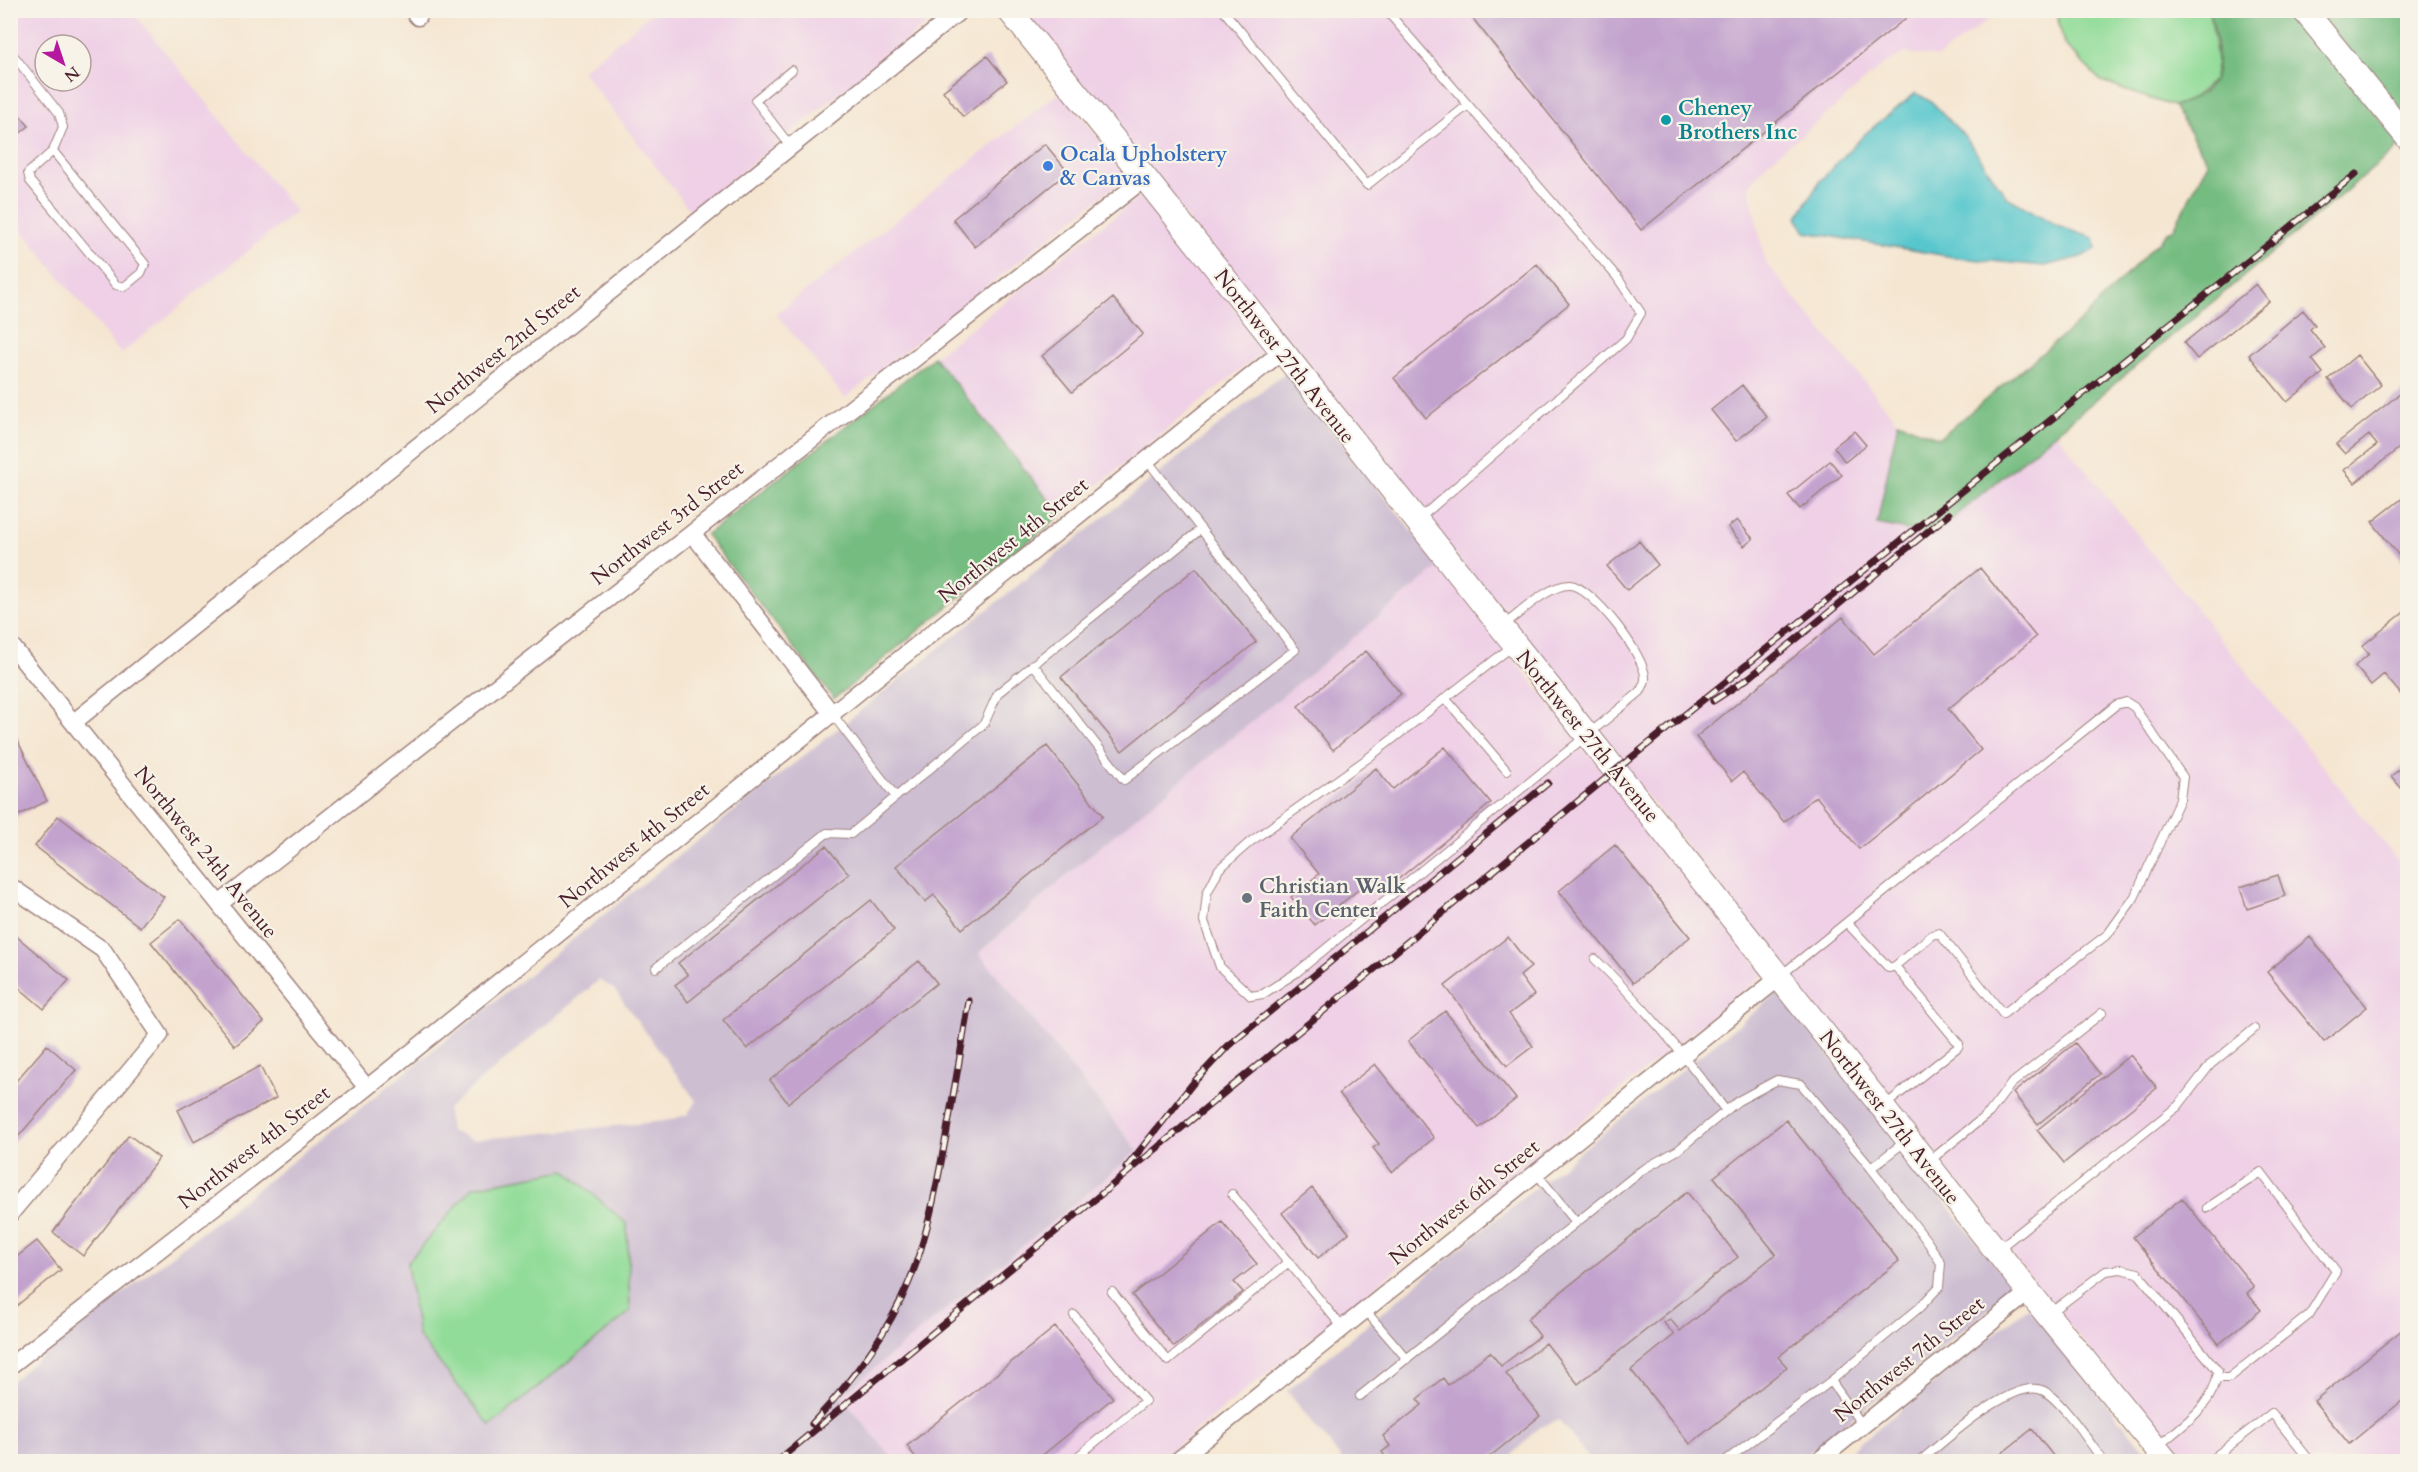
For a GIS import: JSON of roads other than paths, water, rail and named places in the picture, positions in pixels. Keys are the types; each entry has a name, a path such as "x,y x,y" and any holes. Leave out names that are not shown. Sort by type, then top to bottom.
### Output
{"main road":[{"name":"Northwest 27th Avenue","path":"1009,10 1145,178 2047,1315 2161,1455"},
{"path":"2304,10 2408,138"}],"street":[{"name":"Northwest 2nd Street","path":"74,722 961,10"},
{"name":"Northwest 3rd Street","path":"219,904 1145,178"},
{"name":"Northwest 4th Street","path":"10,1366 367,1088 1281,352"},
{"path":"692,533 833,715"},
{"name":"Northwest 24th Avenue","path":"10,644 367,1088"},
{"path":"10,886 103,950 160,1035 10,1214"},
{"name":"Northwest 6th Street","path":"1176,1461 1780,977"},
{"name":"Northwest 7th Street","path":"1817,1461 2029,1292"}],"lane":[{"path":"1223,10 1367,185 1468,105"},
{"path":"1386,10 1617,277 1641,313 1626,339 1416,521"},
{"path":"10,51 59,113 63,128 53,151 28,173 30,181 116,285 124,287 141,273 145,264 53,151"},
{"path":"791,147 755,100 792,70"},
{"path":"1033,664 1124,780 1295,650 1147,460"},
{"path":"656,968 827,833 851,834 984,724 998,693 1201,529"},
{"path":"1570,585 1584,590 1626,635 1641,662 1645,679 1640,692 1296,973 1263,994 1251,996 1220,968 1204,921 1207,893 1219,869 1250,842 1368,758 1445,698 1508,636 1551,590 1570,585"},
{"path":"1445,698 1507,771"},
{"path":"1780,977 2116,705 2126,702 2134,707 2183,777 2180,799 2133,898 2108,933 2003,1014 1939,933 1932,935 1889,969 1847,923"},
{"path":"833,715 896,797"},
{"path":"1595,959 1626,988 1684,1054 1726,1111"},
{"path":"1882,1107 1959,1044 1895,966"},
{"path":"1927,1163 1989,1113 2011,1084 2102,1013"},
{"path":"1996,1251 2178,1106 2210,1065 2254,1029"},
{"path":"1360,1396 1642,1170 1678,1150 1738,1101 1777,1080 1801,1084 1871,1168 1927,1241 1941,1263 1939,1287 1919,1308 1831,1381 1724,1461"},
{"path":"1871,1168 1908,1139"},
{"path":"2207,1208 2261,1172 2336,1271 2309,1315 2229,1378 2217,1378"},
{"path":"1536,1173 1576,1222"},
{"path":"1232,1194 1343,1328"},
{"path":"1112,1292 1168,1361 1289,1262"},
{"path":"2047,1315 2106,1271 2121,1269 2138,1273 2217,1371 2211,1395 2161,1455"},
{"path":"1365,1310 1407,1359"},
{"path":"1071,1461 1145,1401 1074,1316"},
{"path":"1831,1381 1863,1426"},
{"path":"1918,1461 2003,1397 2029,1388 2043,1390 2060,1406 2104,1461"},
{"path":"2208,1461 2272,1413 2311,1461"},
{"path":"2397,1461 2408,1453"}],"water":[{"path":"1916,93 1933,103 1966,138 2007,197 2060,227 2094,238 2096,249 2081,257 2045,266 1959,258 1806,232 1797,218 1820,181 1866,133"}],"railway":[{"path":"776,1462 1616,770 2356,174"},
{"path":"1713,701 1750,677 1949,514"},
{"path":"1126,1168 1194,1082 1228,1046 1548,783"},
{"path":"812,1424 841,1392 879,1339 900,1302 916,1264 935,1191 969,1001"}],"place":[{"name":"Cheney Brothers Inc","path":"1666,120"},
{"name":"Ocala Upholstery & Canvas","path":"1048,166"},
{"name":"Christian Walk Faith Center","path":"1247,898"}]}
